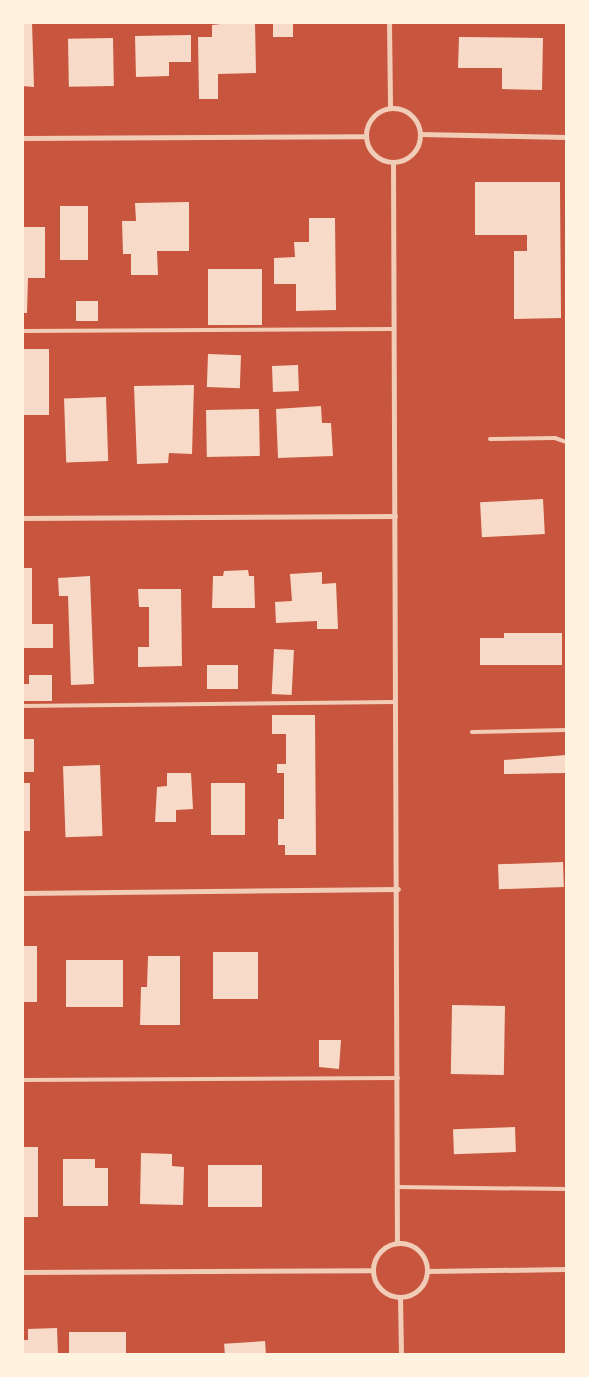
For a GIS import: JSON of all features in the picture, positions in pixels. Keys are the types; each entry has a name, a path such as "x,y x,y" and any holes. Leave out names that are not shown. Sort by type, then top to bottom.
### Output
{"street":[{"path":"389,22 390,108"},
{"path":"390,108 411,114 420,134 413,154 393,163 377,158 365,136 375,114 390,108"},
{"path":"420,134 566,137"},
{"path":"22,138 365,136"},
{"path":"393,163 394,702 398,889 397,1242"},
{"path":"22,518 395,516"},
{"path":"22,893 398,889"},
{"path":"397,1242 419,1250 428,1271 419,1290 400,1297 384,1292 372,1270 377,1255 397,1242"},
{"path":"22,1272 372,1270"},
{"path":"428,1271 566,1270"},
{"path":"400,1297 400,1354"}],"lane":[{"path":"22,331 394,329"},
{"path":"490,439 555,438 566,442"},
{"path":"22,706 394,702"},
{"path":"472,732 566,730"},
{"path":"22,1080 398,1078"},
{"path":"397,1187 566,1189"}],"building":[{"path":"22,22 32,22 34,87 22,86"},
{"path":"255,22 256,73 218,74 218,99 199,99 198,37 212,37 212,25"},
{"path":"273,22 293,22 293,37 273,37"},
{"path":"191,35 191,62 169,62 169,76 136,77 135,36"},
{"path":"459,37 543,38 542,90 502,89 502,68 458,68"},
{"path":"113,38 114,86 69,87 68,39"},
{"path":"475,182 560,182 561,318 514,319 514,251 527,251 527,235 475,235"},
{"path":"189,202 189,251 157,251 158,275 131,275 131,254 123,254 122,221 136,221 135,203"},
{"path":"60,206 88,206 88,260 60,260"},
{"path":"309,218 335,218 336,310 296,311 296,284 274,284 274,258 295,257 294,242 309,242"},
{"path":"22,227 45,227 45,278 28,278 27,313 22,313"},
{"path":"208,269 262,269 262,325 208,325"},
{"path":"76,301 98,301 98,321 76,321"},
{"path":"22,349 49,349 49,415 22,415"},
{"path":"208,354 241,355 240,388 207,387"},
{"path":"298,365 299,391 273,392 272,366"},
{"path":"194,385 192,454 169,453 168,463 137,464 134,386"},
{"path":"106,397 108,461 66,462 64,398"},
{"path":"321,406 322,423 331,423 333,456 278,458 276,409"},
{"path":"259,409 260,456 207,457 206,410"},
{"path":"543,499 545,534 482,537 480,502"},
{"path":"22,568 32,568 32,624 53,624 53,648 22,648"},
{"path":"248,570 249,576 254,576 255,608 212,608 213,576 223,576 224,571"},
{"path":"322,572 322,584 336,583 338,629 317,629 317,621 276,623 275,602 292,601 290,574"},
{"path":"90,576 94,684 71,685 68,596 59,596 58,578"},
{"path":"138,589 181,589 182,666 138,667 138,647 149,647 149,607 139,607"},
{"path":"504,633 562,633 562,665 480,665 480,638 504,638"},
{"path":"274,649 294,650 292,695 272,694"},
{"path":"207,665 238,665 238,689 207,689"},
{"path":"29,675 52,675 52,701 22,701 22,684 29,684"},
{"path":"272,715 315,715 316,855 285,855 285,845 278,845 278,819 284,819 284,773 277,773 277,764 286,764 286,734 272,734"},
{"path":"22,739 34,739 34,772 22,772"},
{"path":"566,755 566,773 504,774 504,760"},
{"path":"100,765 102,836 66,837 63,766"},
{"path":"167,773 191,773 193,809 176,810 176,822 155,822 157,787 167,786"},
{"path":"22,783 30,783 30,831 22,831"},
{"path":"211,783 245,783 245,835 211,835"},
{"path":"563,862 564,887 499,889 498,864"},
{"path":"22,946 37,946 37,1002 22,1002"},
{"path":"213,952 258,952 258,999 213,999"},
{"path":"148,956 180,956 180,1025 140,1025 141,987 147,987"},
{"path":"66,960 123,960 123,1007 66,1007"},
{"path":"452,1005 505,1006 504,1075 451,1074"},
{"path":"319,1040 341,1040 339,1069 319,1067"},
{"path":"515,1127 516,1152 454,1154 453,1129"},
{"path":"22,1147 38,1147 38,1217 22,1217"},
{"path":"141,1153 172,1154 172,1166 184,1167 183,1205 140,1204"},
{"path":"63,1159 95,1159 95,1168 108,1168 108,1206 63,1206"},
{"path":"208,1165 262,1165 262,1207 208,1207"},
{"path":"57,1328 58,1354 22,1354 22,1340 28,1340 28,1329"},
{"path":"69,1332 126,1332 126,1354 69,1354"},
{"path":"265,1341 266,1354 225,1354 224,1344"}]}
